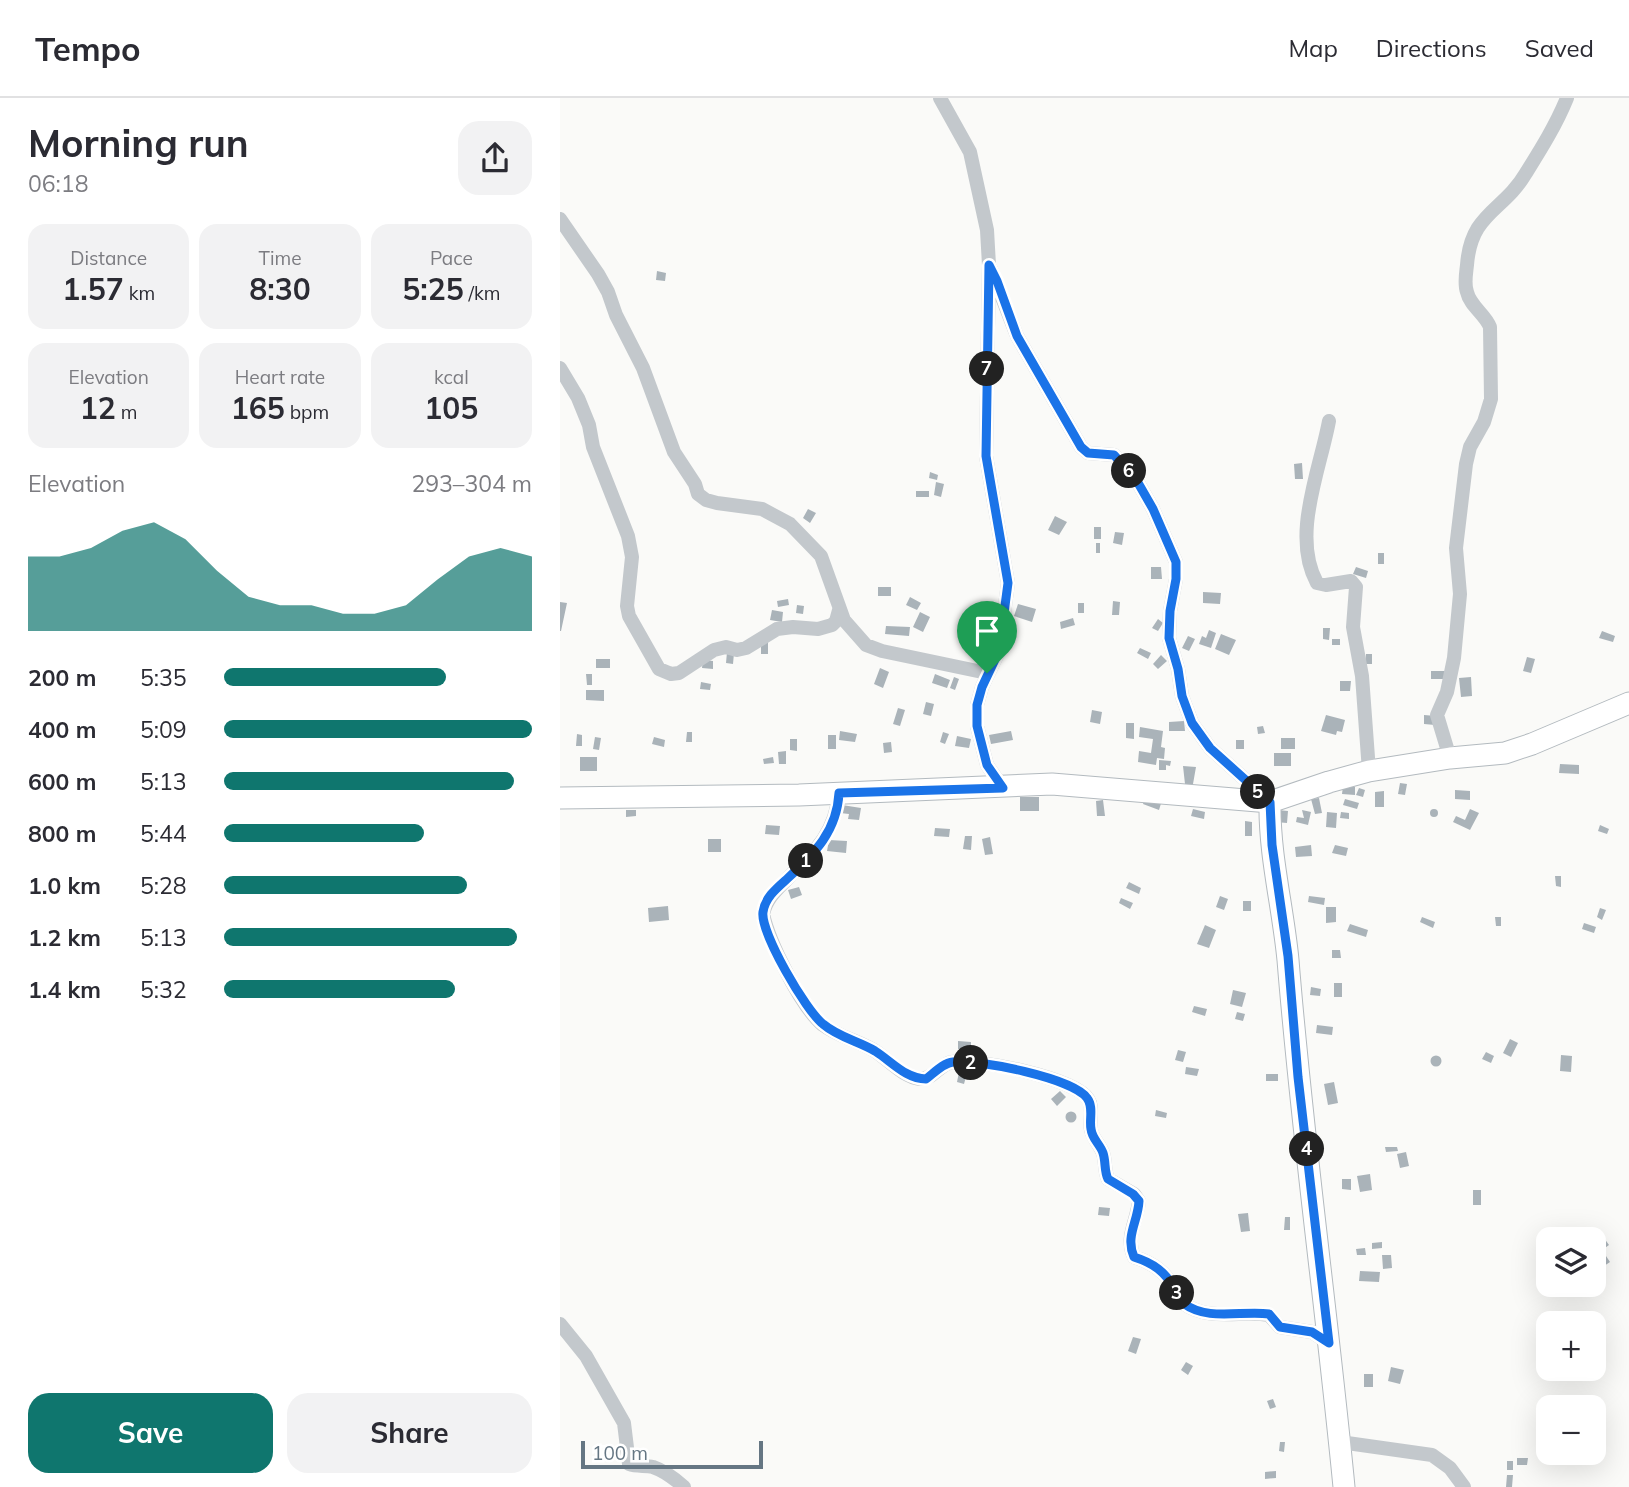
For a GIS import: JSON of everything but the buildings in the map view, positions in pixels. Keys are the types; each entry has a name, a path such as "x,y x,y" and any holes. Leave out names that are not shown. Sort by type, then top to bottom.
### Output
{"street":[{"path":"940,98 970,152 987,230 989,265 986,456 1008,583 999,651 987,673 977,705 977,726 987,765 1003,788"},
{"path":"1450,758 1437,715 1450,679 1458,618 1460,587 1456,569 1457,532 1470,447 1484,422 1491,393 1490,327 1466,292 1468,255 1476,229 1526,174 1553,130 1567,98"},
{"path":"560,219 603,283 643,368 674,452 695,484 698,494 717,503 762,509 790,524 821,556 844,620 860,639 876,649 987,673"},
{"path":"989,265 1017,336 1081,447 1088,453 1114,455 1137,481 1153,509 1176,562 1169,638 1186,710 1192,723 1210,748 1270,802 1272,845 1288,956 1298,1077 1344,1487"},
{"path":"560,368 579,398 589,425 593,447 628,536 632,570 627,606 629,616 659,669 671,674 679,673 714,650 726,647 737,650 746,648 777,629 826,628 836,621 839,610"},
{"path":"1329,421 1305,545 1311,572 1317,583 1326,585 1351,581 1356,587 1353,627 1362,676 1369,771"},
{"path":"560,798 839,793 1052,784 1270,802 1369,771 1511,751 1629,703"},
{"path":"839,793 836,818 830,830 814,852 772,893 762,914 783,968 822,1024 873,1050 909,1076 918,1079 926,1079 947,1063 964,1062 1026,1071 1083,1093 1091,1105 1090,1128 1093,1138 1102,1150 1108,1179 1133,1194 1139,1201 1129,1236 1134,1257 1156,1266 1167,1275 1181,1302 1196,1310 1216,1314 1269,1314 1280,1327 1312,1332 1329,1343"},
{"path":"560,1324 586,1356 624,1423 629,1464 652,1467 684,1487"},
{"path":"1340,1442 1432,1455 1450,1468 1464,1487"}],"route":[{"path":"989,265 1017,336 1034,361 1081,447 1088,453 1114,455 1137,481 1153,509 1176,562 1169,638 1182,696 1192,723 1210,748 1270,802 1272,845 1288,956 1298,1077 1329,1343 1312,1332 1280,1327 1269,1314 1233,1315 1196,1310 1181,1302 1167,1275 1156,1266 1134,1257 1129,1236 1139,1201 1133,1194 1108,1179 1102,1150 1093,1138 1090,1128 1091,1105 1083,1093 1026,1071 964,1062 947,1063 926,1079 909,1076 873,1050 822,1024 783,968 762,914 765,904 772,893 814,852 830,830 838,810 839,793 1003,788 987,765 977,726 977,705 987,673 999,651 1008,583 986,456 989,265"}]}
